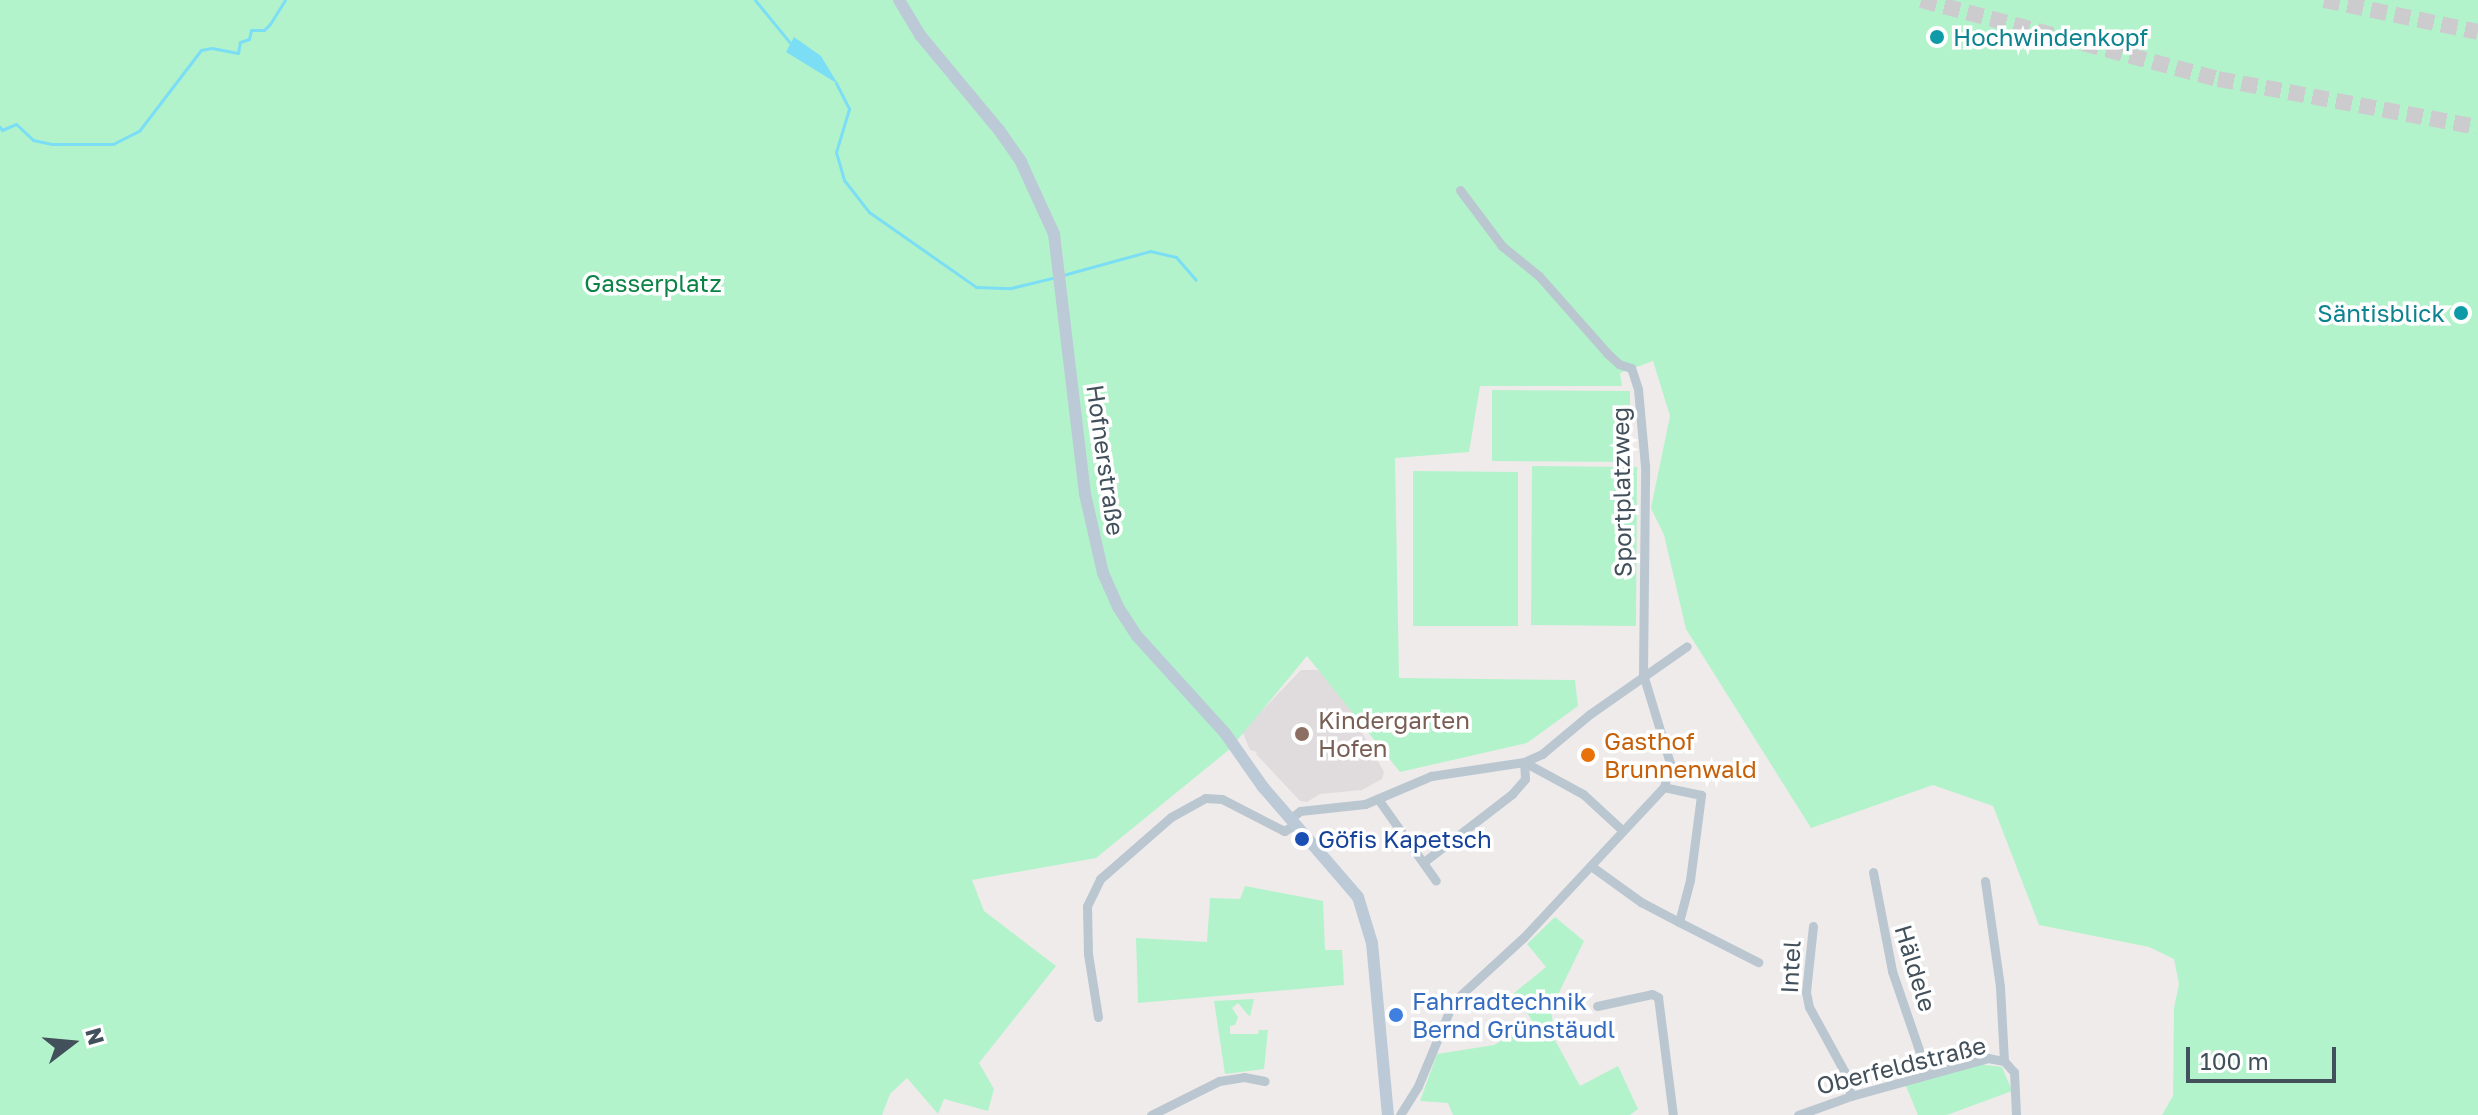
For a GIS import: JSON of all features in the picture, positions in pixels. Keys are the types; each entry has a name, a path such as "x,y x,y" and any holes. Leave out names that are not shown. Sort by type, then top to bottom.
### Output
{"main road":[{"name":"Hofnerstraße","path":"899,0 920,35 999,130 1021,162 1054,234 1085,494 1103,573 1118,607 1137,636 1212,719 1229,752 1247,766 1344,877 1366,915 1372,943 1388,1115"}],"street":[{"name":"Sportplatzweg","path":"1460,190 1502,246 1539,276 1608,354 1619,364 1631,368 1638,389 1645,466 1643,674 1668,748 1670,763 1664,787"},
{"path":"1524,762 1542,754 1643,674 1687,646"},
{"path":"1425,861 1512,794 1525,779 1524,762"},
{"path":"1098,1017 1088,954 1087,906 1100,879 1171,817 1205,798 1222,799 1284,831 1300,811 1350,808 1431,776 1524,762 1533,763 1583,794 1621,829"},
{"path":"1400,1115 1418,1086 1453,1002 1517,944 1591,866 1621,829 1664,787 1701,795 1690,880 1679,922"},
{"path":"1378,799 1425,861 1436,881"},
{"path":"1591,866 1641,902 1758,962"},
{"name":"Häldele","path":"1873,872 1892,971 1927,1073"},
{"path":"1985,881 2000,987 2004,1061"},
{"name":"Intel","path":"1813,926 1806,992 1809,1007 1844,1071 1851,1096"},
{"path":"1597,1006 1652,994 1658,997 1673,1115"},
{"name":"Oberfeldstraße","path":"1798,1115 1927,1073 1988,1058 2004,1061 2014,1072 2016,1115"},
{"path":"1151,1115 1219,1081 1244,1077 1265,1081"}],"shaded area":[{"name":"Kindergarten Hofen","path":"1301,670 1317,670 1337,682 1351,699 1360,729 1384,772 1382,779 1362,790 1320,794 1307,802 1300,801 1257,752 1250,750 1242,731"}],"green space":[{"name":"Gasserplatz","path":"0,0 2478,0 2478,1115 2162,1115 2173,1096 2174,1008 2179,984 2174,959 2149,947 2039,925 1993,806 1933,785 1811,828 1686,629 1664,535 1651,508 1670,416 1653,361 1620,373 1622,386 1480,386 1469,452 1395,458 1399,678 1575,680 1578,706 1527,743 1400,772 1307,656 1230,749 1096,858 972,880 984,911 1056,966 979,1063 994,1089 988,1111 944,1099 938,1114 907,1078 890,1094 882,1115 0,1115"},
{"path":"1492,390 1630,391 1630,462 1492,461"},
{"path":"1532,466 1637,467 1636,626 1531,625"},
{"path":"1413,471 1518,472 1518,626 1413,626"},
{"path":"1245,886 1323,901 1325,950 1342,950 1344,985 1138,1003 1136,938 1207,942 1210,898 1240,899"},
{"path":"1555,917 1584,941 1551,1009 1555,1040 1580,1086 1618,1066 1638,1109 1630,1115 1453,1115 1448,1103 1420,1101 1437,1054 1494,1045 1533,1022 1514,993 1546,967 1527,944"},
{"path":"1254,999 1250,1017 1238,1003 1232,1008 1238,1017 1235,1025 1230,1026 1230,1034 1258,1034 1259,1030 1268,1030 1264,1069 1225,1074 1214,1001"},
{"path":"1978,1064 2002,1067 2012,1091 1947,1115 1918,1115 1905,1084"}],"water":[{"path":"794,37 821,56 838,84 786,52"}],"waterway":[{"path":"0,127 2,130 16,124 33,140 52,144 113,144 139,131 201,50 212,48 238,53 240,42 249,39 251,30 264,30 285,0"},
{"path":"755,0 791,44"},
{"path":"836,83 849,109 836,152 844,180 869,212 976,287 1011,288 1056,277"},
{"path":"1063,275 1150,251 1176,257 1196,280"}],"tunnel":[{"path":"1921,0 2218,79 2478,127"},
{"path":"2324,0 2478,32"}],"place":[{"name":"Hochwindenkopf","path":"1937,37"},
{"name":"Säntisblick","path":"2461,313"},
{"name":"Kindergarten Hofen","path":"1302,734"},
{"name":"Gasthof Brunnenwald","path":"1588,755"},
{"name":"Göfis Kapetsch","path":"1302,839"},
{"name":"Fahrradtechnik Bernd Grünstäudl","path":"1396,1015"}]}
